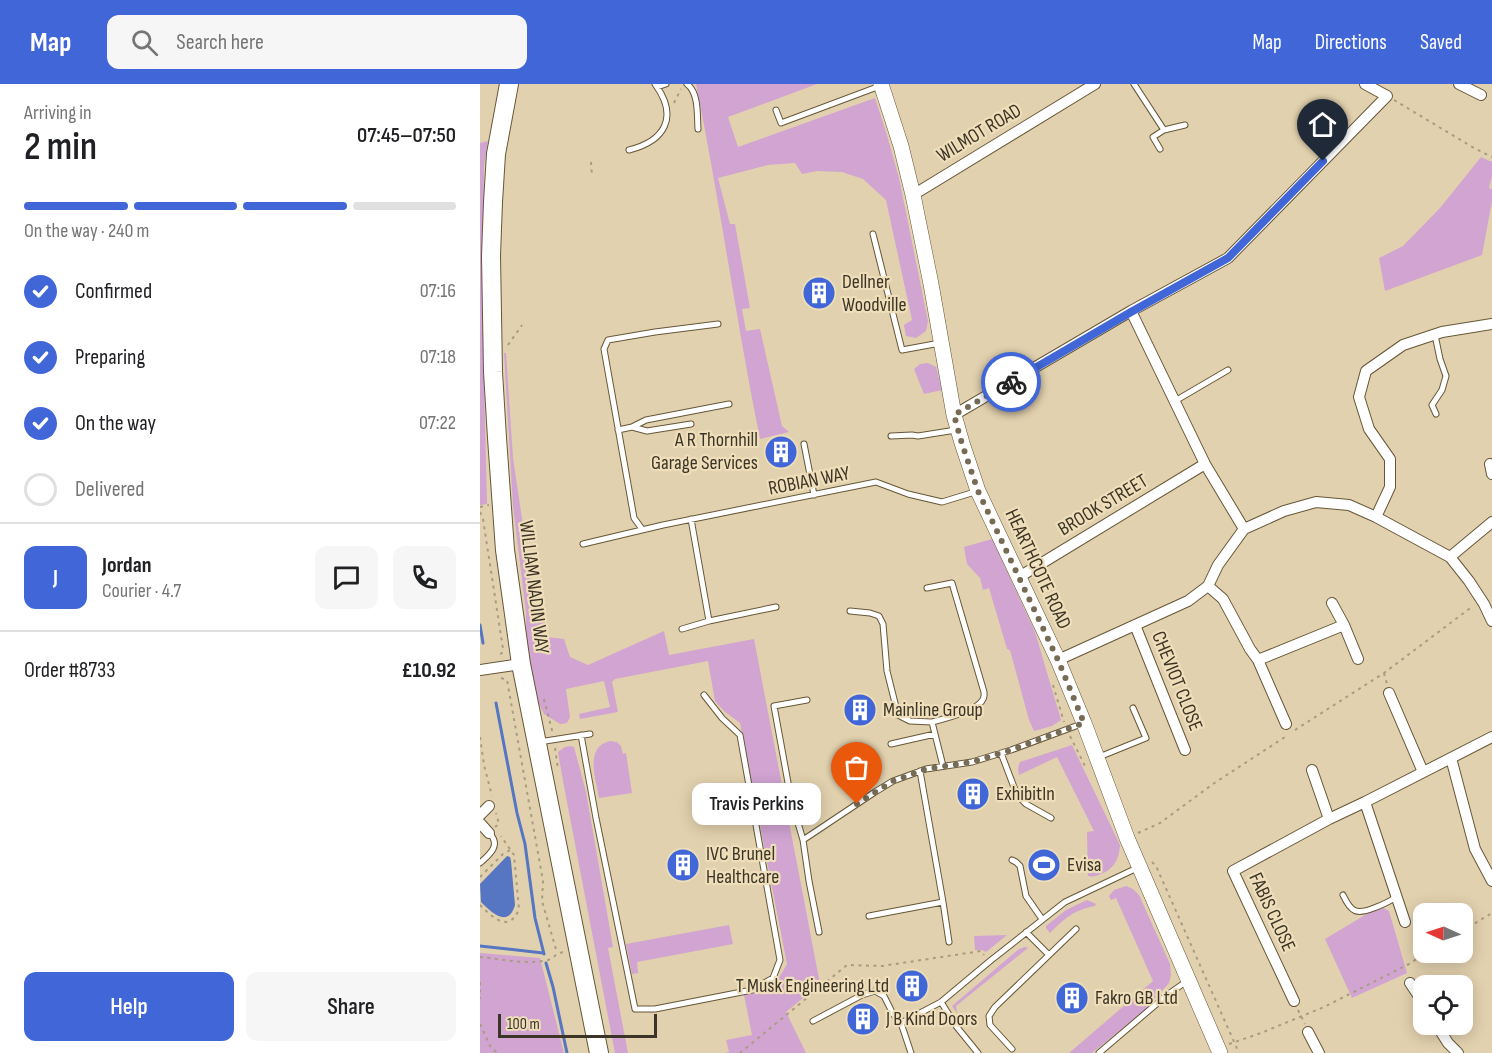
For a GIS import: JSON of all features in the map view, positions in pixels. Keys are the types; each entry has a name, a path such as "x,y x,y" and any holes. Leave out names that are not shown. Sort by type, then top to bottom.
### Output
{"main road":[{"name":"WILLIAM NADIN WAY","path":"509,84 496,154 492,202 492,326 496,438 505,550 521,664 546,741 599,1053"}],"street":[{"name":"WILMOT ROAD","path":"913,195 1095,84"},
{"path":"956,422 1131,312 1228,258 1387,96 1365,84"},
{"path":"1459,84 1481,94"},
{"name":"HEARTHCOTE ROAD","path":"882,85 896,127 913,195 956,422 978,491 1058,660 1127,838 1144,863 1188,980 1219,1051"},
{"path":"1131,312 1205,464 1244,529"},
{"path":"1376,517 1390,487 1390,459 1369,429 1359,398 1366,371 1403,345 1442,332 1492,324"},
{"name":"BROOK STREET","path":"1019,577 1205,464"},
{"path":"1058,660 1188,601 1208,586 1218,566 1244,529 1284,511 1316,502 1349,505 1450,557 1480,599 1492,621"},
{"path":"1450,557 1492,522"},
{"path":"1208,586 1223,600 1258,660 1286,724"},
{"path":"1332,603 1358,659"},
{"name":"CHEVIOT CLOSE","path":"1136,625 1185,750"},
{"path":"1258,660 1344,625"},
{"path":"480,670 521,664"},
{"path":"1389,693 1423,772"},
{"name":"FABIS CLOSE","path":"1294,1002 1233,871 1329,819 1492,737"},
{"path":"1451,758 1475,849 1492,881"},
{"path":"1312,770 1329,819"},
{"path":"1365,802 1405,922"},
{"path":"480,815 489,806"},
{"path":"480,823 489,833"},
{"path":"1410,983 1413,988"},
{"path":"1308,1032 1318,1053"},
{"path":"1443,1035 1458,1053"}],"lane":[{"path":"629,150 642,147 657,138 666,124 668,116 665,101 656,85 666,84"},
{"path":"685,84 690,85 693,91 698,129"},
{"path":"1134,84 1164,130"},
{"path":"776,110 781,123 882,85"},
{"path":"1160,149 1153,137 1164,130 1185,125"},
{"path":"873,234 902,350 941,342"},
{"path":"642,530 634,518 603,350 608,340 718,324"},
{"path":"1434,334 1446,375 1442,390 1432,405 1436,414"},
{"path":"1175,401 1228,370"},
{"path":"618,430 632,427 646,420 729,404"},
{"path":"891,436 918,436 956,422"},
{"path":"632,427 647,430 691,424"},
{"path":"804,444 814,495"},
{"name":"ROBIAN WAY","path":"583,544 691,519 876,482 908,494 942,502 978,491"},
{"path":"691,519 710,621"},
{"path":"850,611 879,616 884,624 887,671 898,715 910,721 932,722 956,716 980,704 984,698 984,692 952,583 927,588"},
{"path":"682,629 776,607"},
{"path":"581,735 635,1009 655,1010 752,990 773,978 780,960 740,735 722,718 704,694"},
{"path":"807,700 774,706 791,799 803,840 819,932"},
{"path":"1097,758 1146,738 1133,708"},
{"path":"932,722 943,766"},
{"path":"803,840 893,781 920,771 972,762 1084,723"},
{"path":"546,741 590,734"},
{"path":"891,744 935,734"},
{"path":"1001,753 1017,795 1026,804 1051,818"},
{"path":"920,771 950,942"},
{"path":"480,863 494,848 493,836 489,833"},
{"path":"1011,860 1020,866 1023,890 1042,919"},
{"path":"901,1023 941,1002 1065,902 1144,863"},
{"path":"1343,895 1348,906 1356,912 1363,913 1396,897"},
{"path":"869,916 943,902"},
{"path":"1012,1049 990,1025 989,1016 995,1006 1076,929"},
{"path":"1026,932 1049,955"},
{"path":"1099,1053 1167,994 1188,980"},
{"path":"813,1021 875,991 884,996 893,1014 901,1023 911,1053"},
{"path":"941,1002 956,1026 978,1053"}],"path":[{"path":"668,116 685,84"},
{"path":"1387,96 1492,157"},
{"path":"591,162 592,177"},
{"path":"502,352 522,325"},
{"path":"480,507 490,505"},
{"path":"480,512 503,649 502,653 495,657"},
{"path":"1127,838 1160,823 1213,784 1384,673 1465,613 1480,599"},
{"path":"480,957 529,961 550,960 557,953 542,901 543,881 507,680 501,678"},
{"path":"543,697 546,741 558,774"},
{"path":"480,737 484,765 499,824 489,833"},
{"path":"480,877 510,849 514,855 519,909 516,916 509,922 503,922 494,918 480,905"},
{"path":"1144,863 1156,866 1239,1053"},
{"path":"1473,924 1492,913"},
{"path":"740,1053 847,965 882,966 981,951 990,961"},
{"path":"1219,1051 1234,1042 1324,1007 1413,961"},
{"path":"480,982 480,1000"},
{"path":"1294,1002 1308,1032"},
{"path":"480,1024 491,1048 498,1053"}],"shaded area":[{"path":"696,84 817,84 728,117 738,147 875,98 899,178 928,321 926,331 916,338 906,336 904,325 912,320 886,200 863,179 842,172 817,171 802,174 795,163 768,165 718,178 730,224 735,224 750,308 742,309 746,331 760,329 782,426 789,432 760,439 713,173"},
{"path":"488,141 484,166 482,296 487,504 480,505 480,143"},
{"path":"1481,157 1492,162 1489,188 1492,189 1492,201 1482,255 1385,291 1379,258 1403,246 1440,208"},
{"path":"504,353 506,353 513,458 534,610 544,610 547,637 564,639 570,657 588,665 664,631 669,655 754,639 820,984 786,1012 806,1053 725,1053 729,1052 726,1040 752,1035 744,995 771,987 787,964 740,723 715,701 708,661 615,679 612,682 618,712 580,719 579,714 610,707 604,681 566,689 570,717 567,723 560,724 544,714 539,704 526,646 526,612 513,506"},
{"path":"928,363 936,367 942,390 924,394 914,369 920,364"},
{"path":"992,539 1035,632 1061,720 1052,726 1034,731 989,588 983,590 980,578 967,564 964,547"},
{"path":"610,741 617,742 623,754 626,753 632,793 599,798 594,773 594,757 602,744"},
{"path":"1072,745 1120,845 1113,865 1096,876 1088,876 1087,832 1094,831 1057,757 1019,775 1020,762"},
{"path":"570,746 574,747 586,792 613,947 608,948 628,1053 615,1053 563,781 558,752"},
{"path":"1126,886 1139,895 1170,964 1169,983 1145,1010 1092,1053 1069,1053 1153,981 1116,898 1111,900 1109,896 1114,890"},
{"path":"1087,900 1096,904 1095,906 1070,915 1050,933 1046,928 1066,910"},
{"path":"1380,906 1389,911 1407,973 1352,998 1325,939"},
{"path":"729,925 733,944 637,962 638,973 632,974 626,944"},
{"path":"1007,935 986,952 975,950 974,936"},
{"path":"1028,948 956,1006 957,1013 952,1006 1019,949"},
{"path":"480,953 540,958 564,1053 480,1053"}],"water":[{"path":"507,856 511,861 515,905 512,912 504,917 494,914 481,902 480,884"}],"waterway":[{"path":"480,625 483,643"},
{"path":"496,703 525,844 535,918 544,954"},
{"path":"480,946 543,953"},
{"path":"546,963 567,1053"}],"way so far":[{"path":"857,804 893,781 926,769 972,762 1084,723 1058,660 978,491 954,415 1011,382"}],"place":[{"name":"Dellner Woodville","path":"819,293"},
{"name":"A R Thornhill Garage Services","path":"781,452"},
{"name":"Mainline Group","path":"860,710"},
{"name":"ExhibitIn","path":"973,794"},
{"name":"Travis Perkins","path":"857,804"},
{"name":"IVC Brunel Healthcare","path":"683,865"},
{"name":"Evisa","path":"1044,865"},
{"name":"T Musk Engineering Ltd","path":"912,986"},
{"name":"Fakro GB Ltd","path":"1072,998"},
{"name":"J B Kind Doors","path":"863,1019"}],"route":[{"path":"1011,382 1228,258 1323,161"}]}
